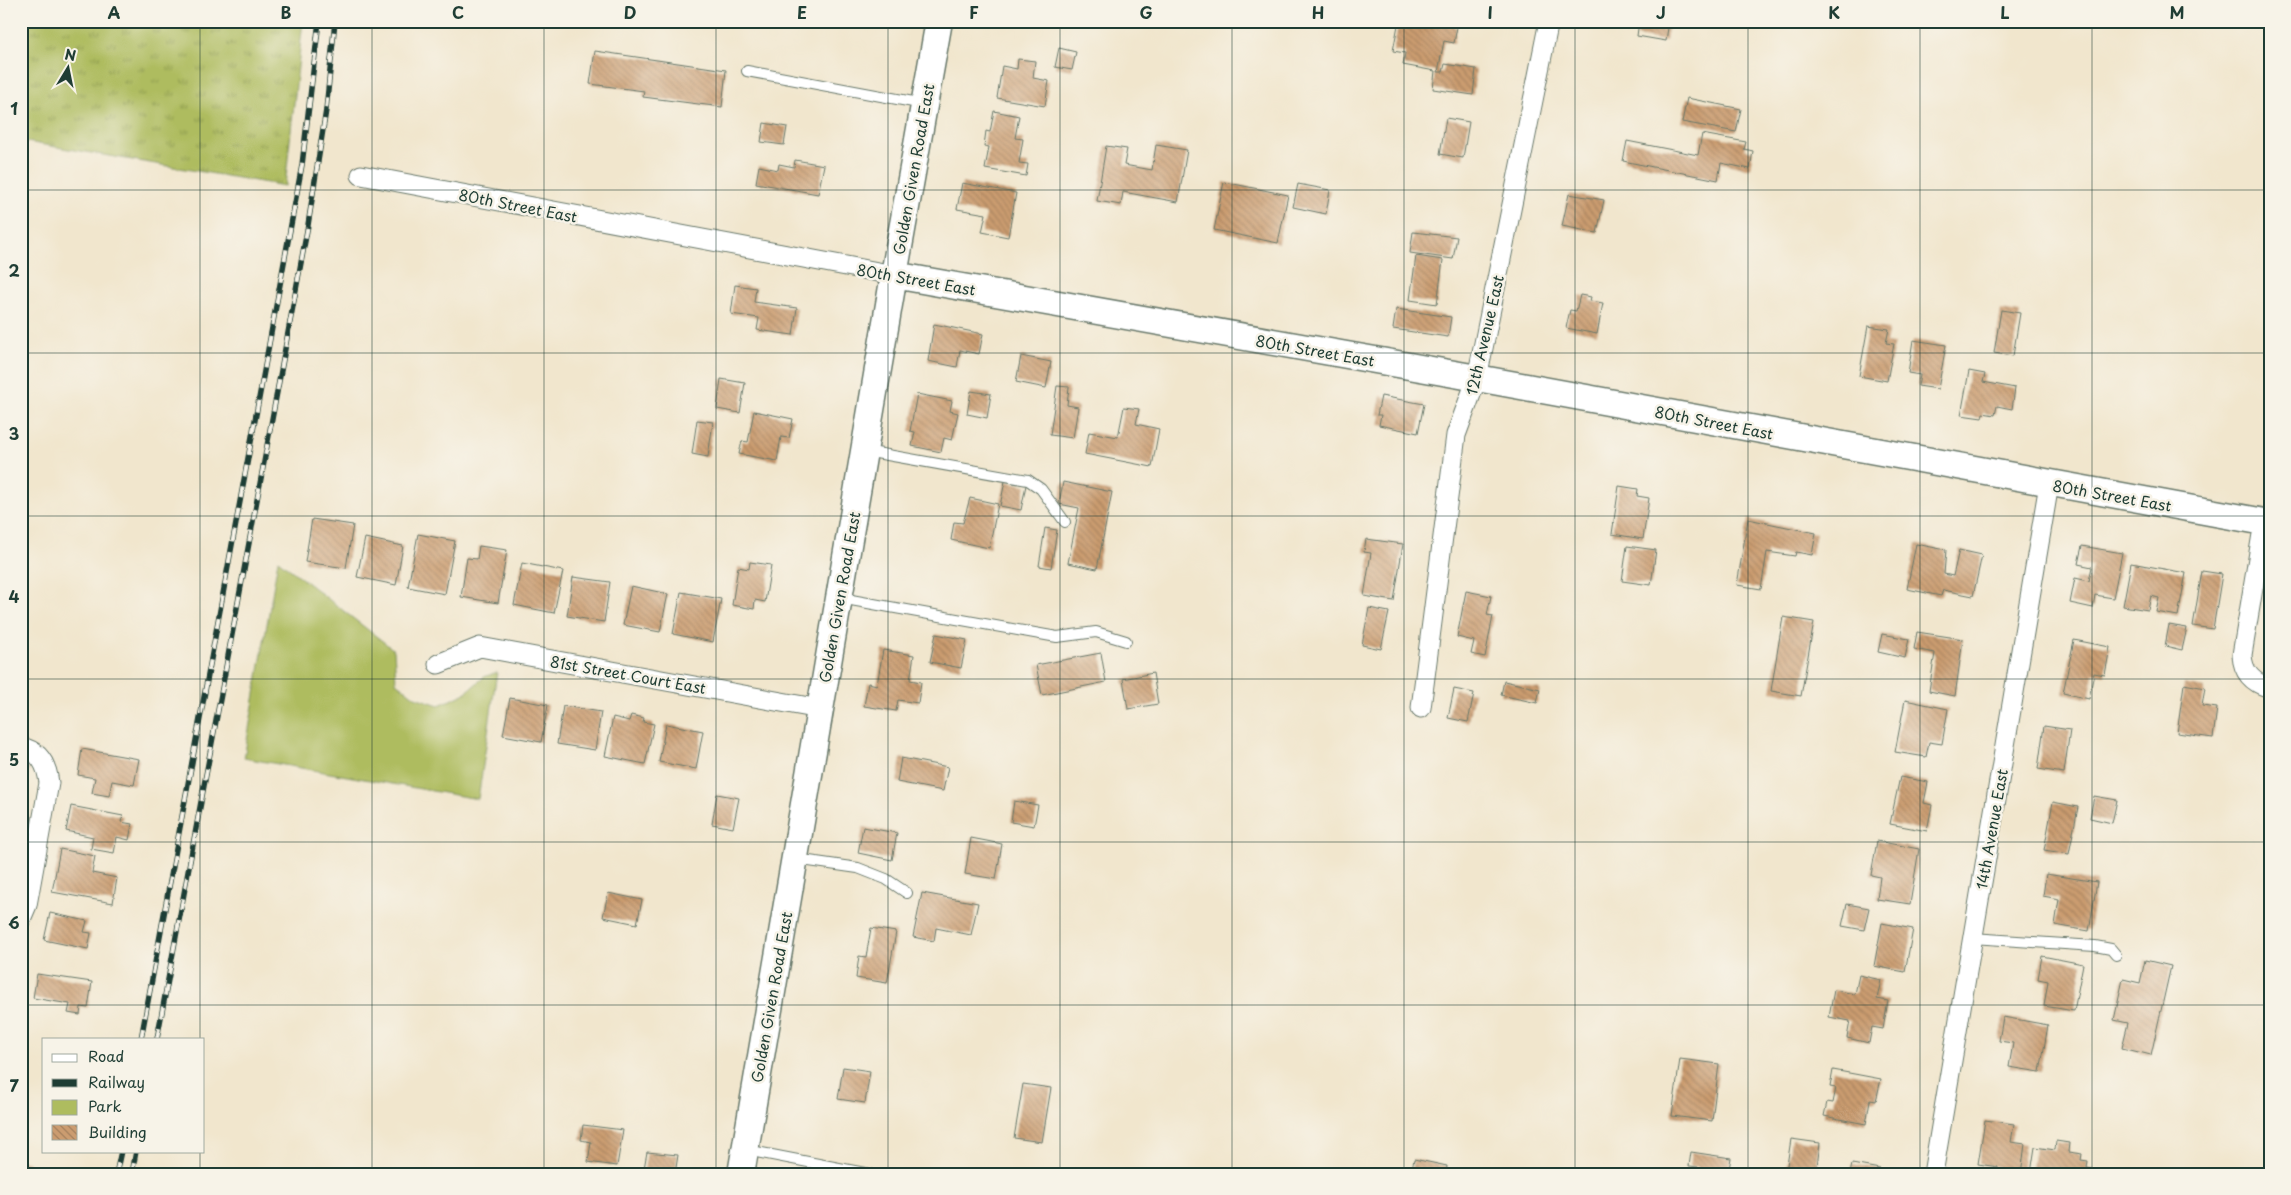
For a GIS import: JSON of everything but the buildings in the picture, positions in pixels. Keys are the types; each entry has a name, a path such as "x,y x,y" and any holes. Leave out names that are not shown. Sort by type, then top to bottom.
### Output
{"street":[{"name":"Golden Given Road East","path":"743,1162 939,21"},
{"name":"12th Avenue East","path":"1421,708 1456,435 1477,378 1549,21"},
{"name":"80th Street East","path":"361,175 894,275 1477,378 2267,523"},
{"name":"14th Avenue East","path":"1933,1174 2049,484"},
{"path":"2267,523 2242,655 2243,666 2249,678 2270,688"},
{"name":"81st Street Court East","path":"438,664 480,647 820,709"},
{"path":"21,747 32,749 46,765 49,784 27,905 21,919"}],"lane":[{"path":"747,71 925,104"},
{"path":"864,451 1028,480 1041,489 1066,522"},
{"path":"839,598 1057,637 1096,632 1126,641"},
{"path":"794,859 858,868 886,879 907,893"},
{"path":"1972,938 2095,946 2111,949 2116,955"},
{"path":"743,1162 870,1174"}],"green space":[{"path":"21,21 303,21 285,186 21,141"},
{"path":"278,560 394,650 396,682 415,697 439,705 464,694 484,677 497,672 478,799 244,758"}],"railway":[{"path":"141,1038 302,165 319,21"},
{"path":"157,1038 308,225 326,110 335,21"},
{"path":"116,1174 121,1152"},
{"path":"132,1174 136,1152"}]}
